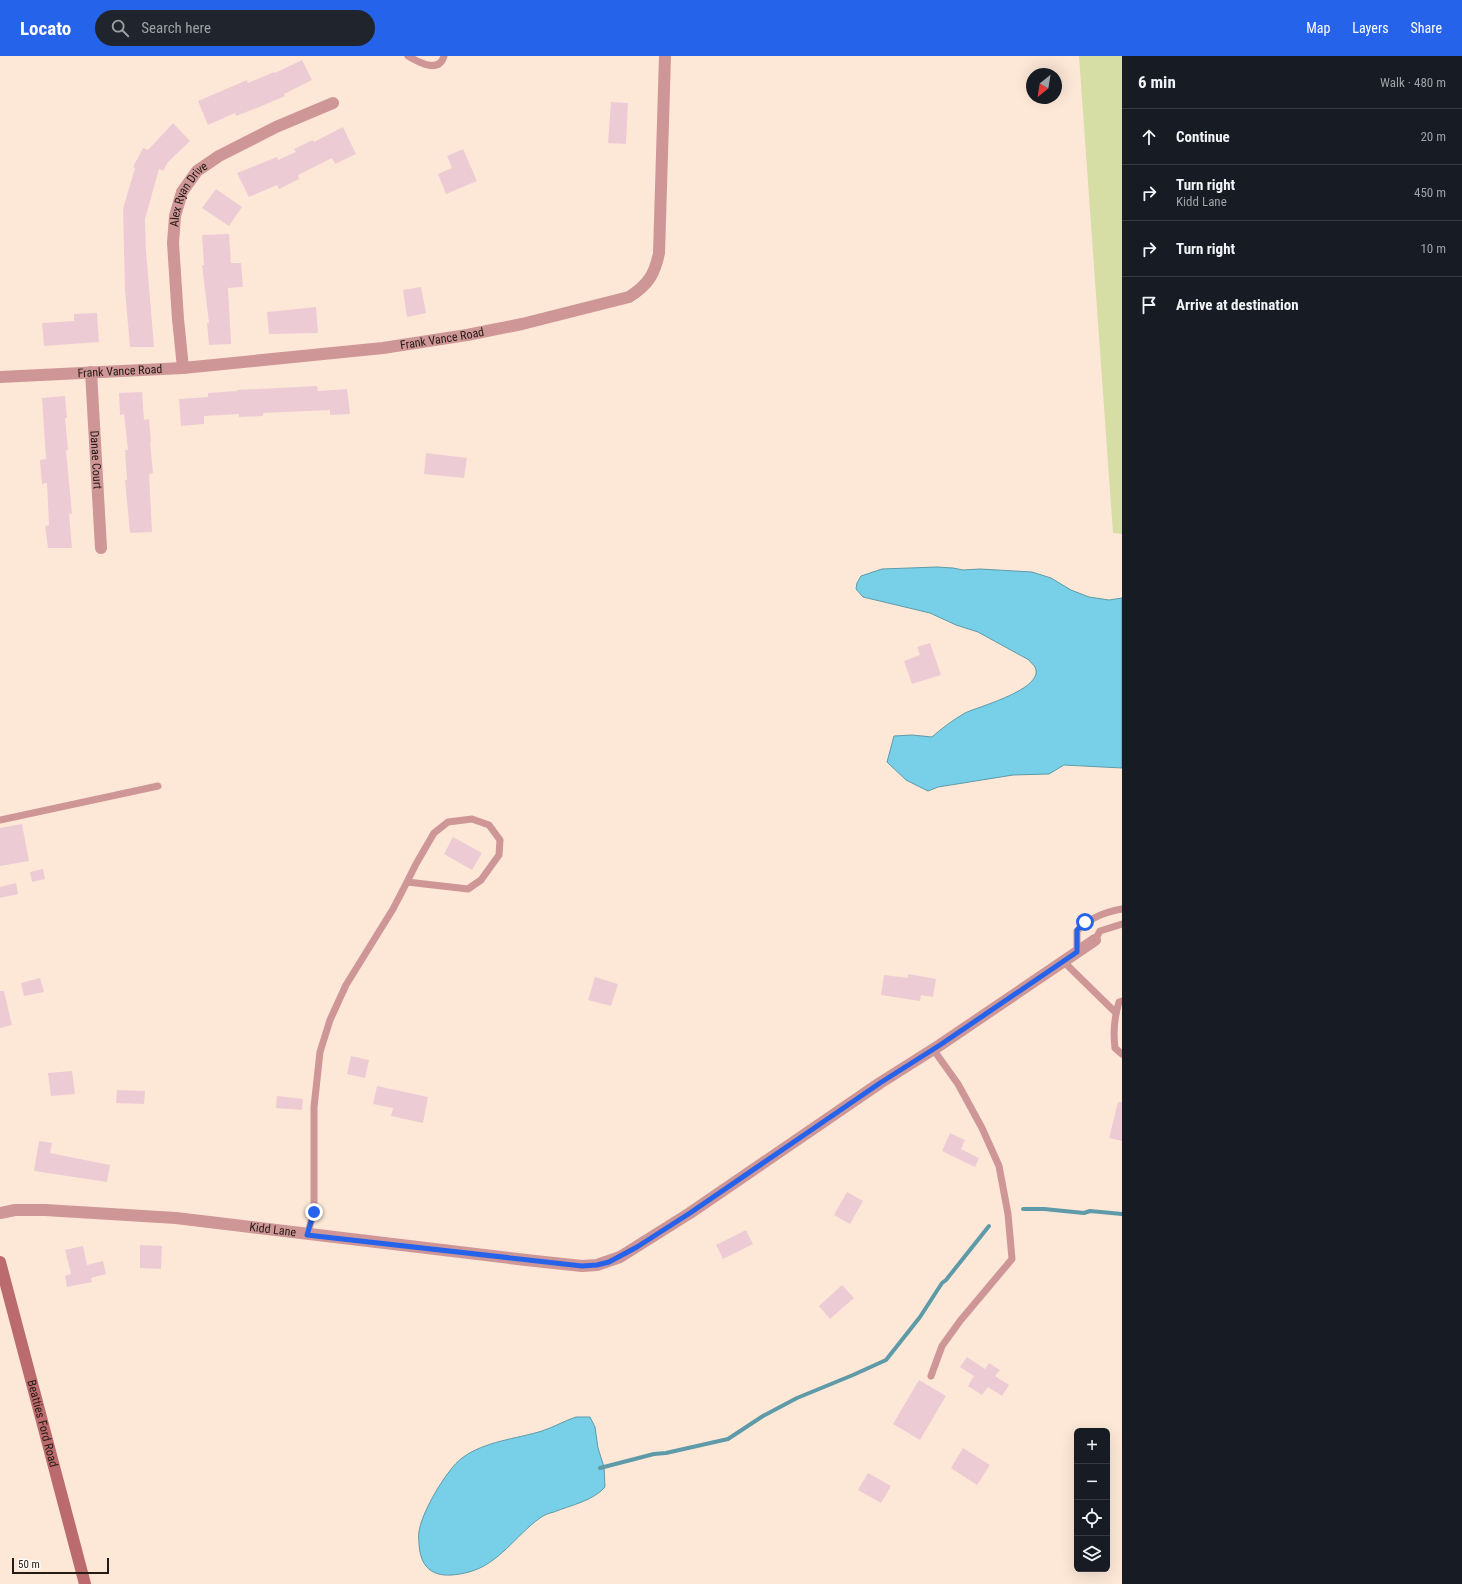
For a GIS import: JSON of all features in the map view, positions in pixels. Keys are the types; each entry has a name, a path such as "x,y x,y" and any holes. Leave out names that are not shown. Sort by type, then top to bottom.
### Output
{"main road":[{"name":"Beatties Ford Road","path":"0,1262 85,1584"}],"street":[{"name":"Frank Vance Road","path":"0,377 183,368 383,348 467,335 522,324 629,297 639,291 653,274 659,252 665,56"},
{"name":"Alex Ryan Drive","path":"183,368 173,243 175,216 182,192 197,171 219,156 276,127 334,103"},
{"name":"Danae Court","path":"91,372 101,548"},
{"name":"Kidd Lane","path":"0,1213 16,1210 45,1210 144,1216 575,1265 597,1265 609,1262 637,1247 690,1213 880,1083 1095,940"}],"lane":[{"path":"408,56 422,64 434,66 440,62 444,56"},
{"path":"0,820 158,786"},
{"path":"307,1235 314,1212 314,1107 320,1052 330,1020 346,984 393,909 407,882 434,833 448,822 472,819 489,826 500,840 499,855 481,880 468,889 407,882"},
{"path":"1077,952 1077,930 1085,922 1112,911 1122,909"},
{"path":"1095,940 1100,932 1122,924"},
{"path":"1063,961 1116,1013"},
{"path":"1122,1000 1119,1002 1116,1013 1114,1034 1115,1048 1122,1054"},
{"path":"931,1376 942,1346 960,1321 1012,1259 1008,1214 999,1166 982,1128 958,1084 933,1049"}],"green space":[{"path":"1079,56 1122,56 1122,534 1113,533"}],"water":[{"path":"937,567 963,570 980,569 1032,572 1051,578 1071,590 1089,597 1109,600 1122,598 1122,768 1064,765 1049,774 1013,775 938,787 928,791 906,780 887,762 894,736 912,735 932,737 965,713 995,702 1021,690 1030,683 1036,675 1035,667 1029,660 978,632 956,625 930,613 863,597 856,589 857,583 861,576 882,569"},
{"path":"576,1417 590,1417 595,1427 598,1448 604,1467 605,1487 600,1492 588,1499 542,1517 531,1525 498,1556 480,1568 469,1572 450,1575 435,1573 429,1569 424,1563 419,1544 421,1524 424,1514 442,1481 456,1464 471,1452 491,1444 542,1431"}],"building":[{"path":"302,60 312,80 284,94 285,96 236,116 235,113 208,125 198,101 247,80 248,83 274,72 275,73"},
{"path":"611,102 628,103 626,144 608,143"},
{"path":"173,123 190,141 168,162 163,171 159,169 145,219 146,251 154,347 130,347 125,290 123,209 135,168 133,167 143,148 148,150"},
{"path":"343,127 356,154 335,164 332,158 298,175 299,179 279,189 277,185 249,197 237,173 277,157 278,160 296,152 294,149 313,140 314,142"},
{"path":"463,149 477,181 446,194 438,174 452,168 447,156"},
{"path":"216,189 242,207 229,226 202,208"},
{"path":"229,234 231,263 241,263 243,287 228,288 231,344 209,345 207,323 209,323 202,265 204,265 202,235"},
{"path":"421,287 426,313 407,317 403,290"},
{"path":"316,307 318,333 269,334 267,312"},
{"path":"97,313 99,342 44,346 42,323 74,321 74,314"},
{"path":"317,386 318,391 347,389 350,414 330,415 330,410 263,413 263,416 239,417 239,414 204,416 204,424 181,426 179,399 208,397 208,393 237,390"},
{"path":"142,392 144,420 149,419 151,442 153,473 149,474 152,532 130,533 125,480 127,480 125,450 128,450 124,414 120,415 119,393"},
{"path":"65,396 67,418 65,418 68,450 66,450 72,514 69,514 72,548 48,548 45,526 49,525 47,483 42,484 40,460 46,459 42,398"},
{"path":"426,453 467,458 464,478 424,474"},
{"path":"930,643 941,675 912,684 904,661 920,655 917,647"},
{"path":"22,824 29,861 0,866 0,828"},
{"path":"453,837 482,853 472,870 444,854"},
{"path":"43,869 45,879 32,882 30,872"},
{"path":"16,883 18,894 0,898 0,887"},
{"path":"908,974 936,979 933,997 921,995 920,1001 881,995 884,975 908,978"},
{"path":"595,977 618,984 611,1006 588,1000"},
{"path":"40,978 44,992 24,996 21,983"},
{"path":"0,991 4,991 12,1025 0,1028"},
{"path":"351,1056 369,1060 365,1078 347,1074"},
{"path":"72,1071 75,1094 51,1096 48,1073"},
{"path":"377,1086 428,1097 423,1123 391,1116 393,1108 373,1104"},
{"path":"117,1090 145,1091 144,1104 116,1103"},
{"path":"277,1096 303,1099 302,1110 276,1108"},
{"path":"1118,1102 1122,1102 1122,1141 1109,1138"},
{"path":"950,1133 965,1140 961,1149 979,1158 975,1167 942,1151"},
{"path":"39,1141 52,1143 50,1153 110,1165 107,1182 34,1171"},
{"path":"847,1192 863,1201 850,1224 834,1215"},
{"path":"746,1230 753,1244 723,1259 716,1245"},
{"path":"140,1245 162,1246 161,1269 140,1268"},
{"path":"83,1246 87,1265 103,1261 106,1274 91,1278 92,1282 67,1287 65,1276 71,1274 65,1250"},
{"path":"842,1285 854,1298 830,1319 819,1306"},
{"path":"967,1357 985,1369 989,1363 1000,1370 995,1376 1009,1385 1002,1396 988,1387 982,1395 968,1386 974,1376 960,1367"},
{"path":"919,1380 946,1396 920,1440 893,1424"},
{"path":"963,1448 990,1465 977,1485 951,1468"},
{"path":"868,1473 891,1486 881,1503 858,1490"}],"waterway":[{"path":"1023,1209 1044,1209 1084,1213 1090,1211 1122,1214"},
{"path":"600,1468 654,1454 666,1453 728,1439 763,1416 797,1398 886,1360 920,1317 942,1283 989,1226"}],"route":[{"path":"314,1212 307,1235 582,1266 597,1265 609,1262 637,1247 690,1213 880,1083 940,1045 1012,994 1077,952 1077,930 1085,922"}]}
